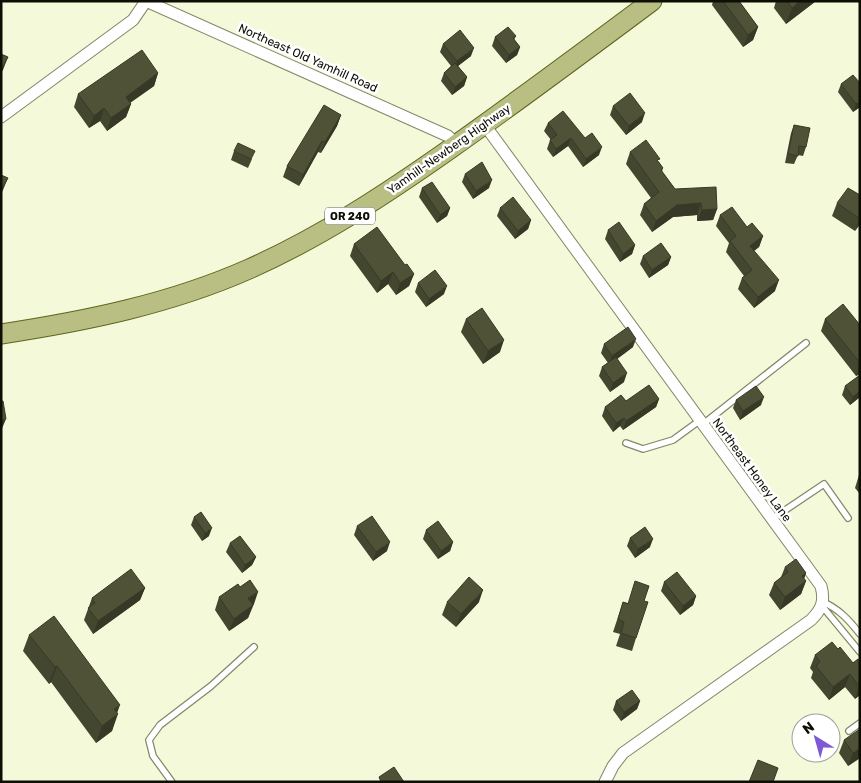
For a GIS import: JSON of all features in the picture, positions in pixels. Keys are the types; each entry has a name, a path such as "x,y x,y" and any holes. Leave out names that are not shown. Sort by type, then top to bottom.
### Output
{"main road":[{"name":"Yamhill-Newberg Highway","path":"1,334 71,323 161,301 248,269 336,224 381,197 457,144 652,1"}],"street":[{"path":"1,116 133,20 146,1"},
{"name":"Northeast Old Yamhill Road","path":"146,1 448,136 457,144"},
{"name":"Northeast Honey Lane","path":"484,124 700,423 821,586 822,604"},
{"path":"604,782 613,766 624,753 811,620 822,604"}],"lane":[{"path":"626,443 643,449 673,440 700,423 806,343"},
{"path":"772,519 824,484 848,518"},
{"path":"822,604 834,606 860,634"},
{"path":"822,604 860,652"},
{"path":"172,782 153,756 149,740 160,725 211,686 254,647"},
{"path":"849,731 860,723"}],"building":[{"path":"723,1 739,1 758,27 748,35"},
{"path":"787,1 800,1 792,8"},
{"path":"508,27 516,36 513,38 520,47 509,55 495,37"},
{"path":"460,30 474,48 457,61 443,44"},
{"path":"142,50 158,73 126,97 131,104 111,118 104,108 94,116 78,94"},
{"path":"1,54 8,57 1,70"},
{"path":"455,63 467,77 455,87 444,73"},
{"path":"853,75 860,83 860,101 856,104 841,84"},
{"path":"630,93 645,113 629,126 613,106"},
{"path":"324,105 341,115 325,142 322,141 303,175 287,166"},
{"path":"563,111 585,138 592,133 602,147 586,159 571,138 556,149 550,140 557,135 548,123"},
{"path":"794,125 810,128 806,147 799,146 798,156 788,154"},
{"path":"646,140 660,159 657,160 663,168 661,170 675,189 716,187 717,209 702,210 701,203 677,205 656,221 644,204 659,192 630,152"},
{"path":"238,143 255,151 251,159 234,151"},
{"path":"482,162 492,180 476,191 465,174"},
{"path":"1,175 8,178 1,190"},
{"path":"432,182 450,208 440,215 422,188"},
{"path":"848,188 860,195 860,219 837,203"},
{"path":"513,197 531,220 518,231 500,208"},
{"path":"732,207 747,227 752,223 763,236 750,246 779,280 758,297 742,278 752,270 730,241 736,236 720,215"},
{"path":"619,222 635,245 623,254 608,230"},
{"path":"377,227 405,265 407,264 414,274 400,283 393,272 381,281 354,244"},
{"path":"661,243 671,257 652,270 643,256"},
{"path":"435,270 447,286 429,299 418,283"},
{"path":"843,304 860,325 860,363 825,319"},
{"path":"482,308 504,340 488,351 466,319"},
{"path":"628,327 636,339 612,356 604,344"},
{"path":"616,357 627,373 613,383 602,367"},
{"path":"860,375 860,391 853,397 845,386"},
{"path":"649,385 659,399 626,421 624,418 616,423 605,407 621,395 626,401"},
{"path":"756,386 764,397 743,411 736,400"},
{"path":"1,401 3,401 6,419 1,420"},
{"path":"201,512 212,528 205,533 194,517"},
{"path":"372,516 390,542 376,552 357,526"},
{"path":"438,521 453,542 441,551 426,530"},
{"path":"645,527 653,539 638,549 630,538"},
{"path":"240,536 256,557 245,565 230,543"},
{"path":"796,559 806,573 802,576 806,581 785,597 774,583 788,572 785,567"},
{"path":"131,569 145,588 98,621 88,608 95,603 92,598"},
{"path":"677,572 696,596 683,606 664,582"},
{"path":"469,577 483,590 461,614 447,602"},
{"path":"250,580 258,592 248,598 253,605 234,619 219,597 238,584 240,587"},
{"path":"635,581 649,586 644,601 648,602 636,638 621,633 624,622 618,619 623,602 628,604"},
{"path":"54,616 120,705 114,709 118,714 102,726 57,666 55,667 29,635"},
{"path":"832,642 838,649 840,647 853,663 858,659 860,662 859,686 850,674 833,687 816,666 820,662 815,655"},
{"path":"632,690 640,701 624,712 616,701"},
{"path":"860,729 860,748 853,753 844,740"},
{"path":"758,760 778,768 773,782 749,782"},
{"path":"394,767 404,782 381,782 379,777"}]}
